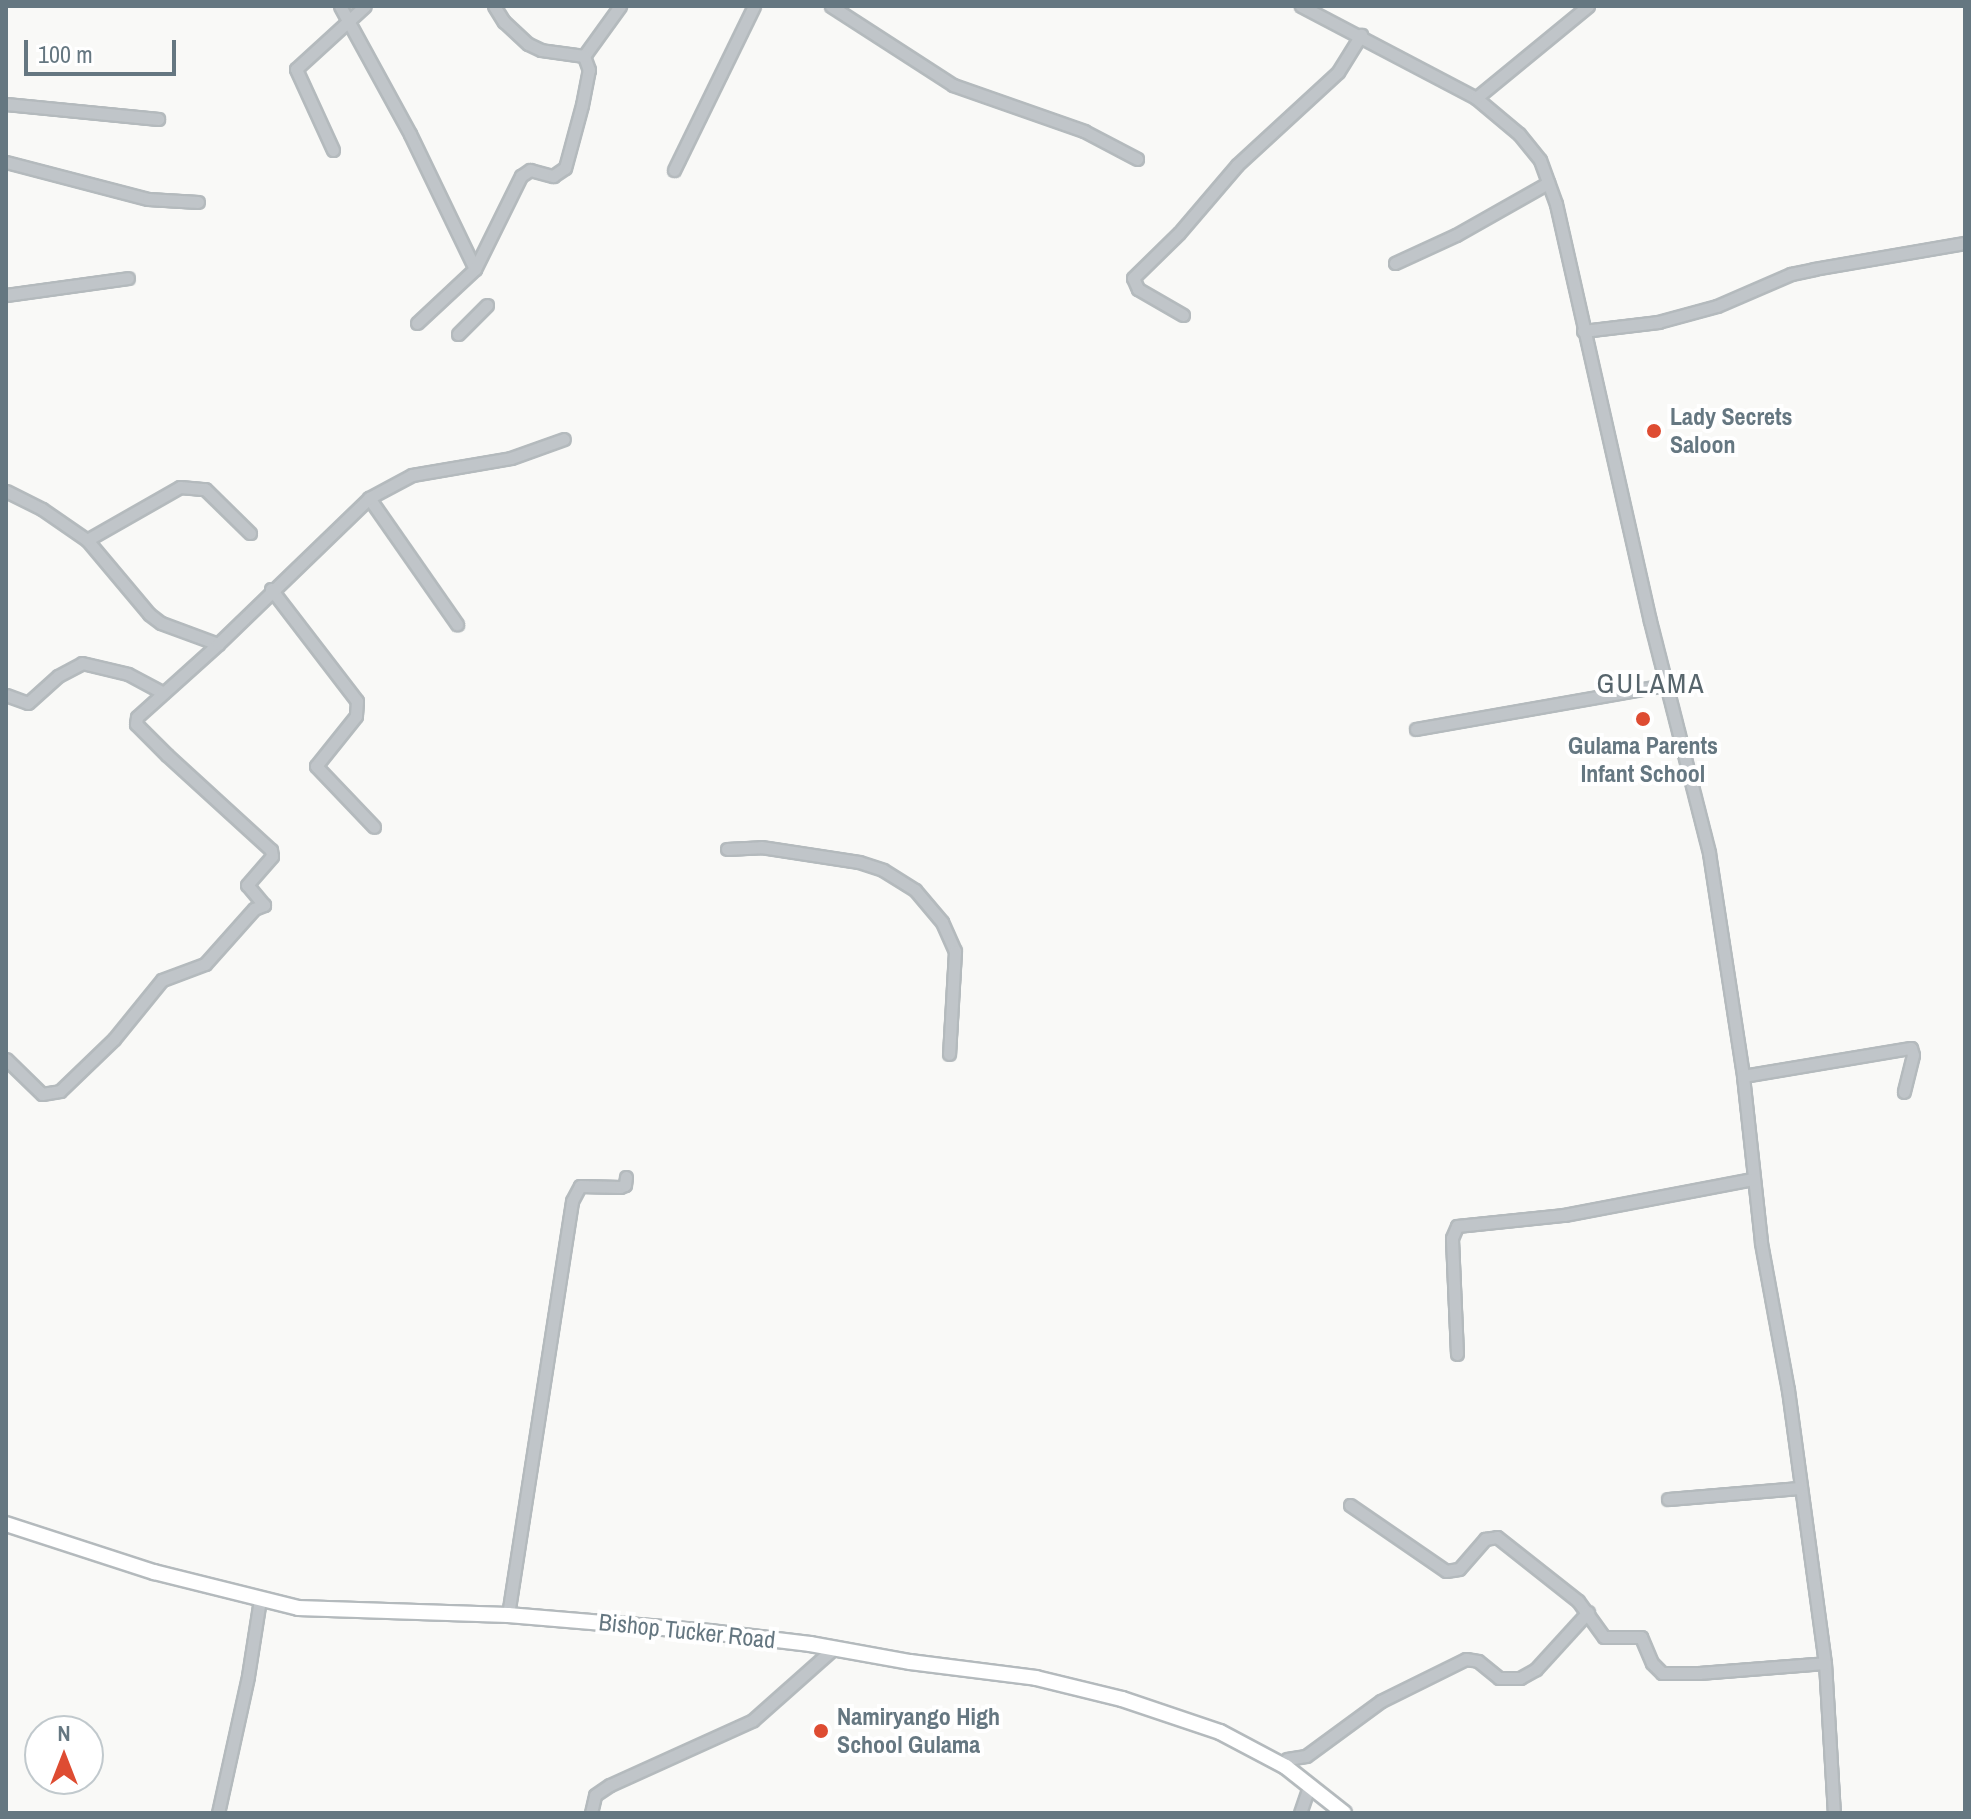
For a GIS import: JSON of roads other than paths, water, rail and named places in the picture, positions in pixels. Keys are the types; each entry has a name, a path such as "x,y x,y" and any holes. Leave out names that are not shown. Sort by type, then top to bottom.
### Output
{"main road":[{"name":"Bishop Tucker Road","path":"6,1524 154,1572 260,1599 332,1611 508,1615 710,1632 834,1648 910,1662 1005,1672 1122,1699 1220,1732 1286,1767 1344,1813"}],"street":[{"path":"340,6 410,134 475,269"},
{"path":"333,150 296,69 365,6"},
{"path":"494,6 504,22 528,44 584,56"},
{"path":"584,56 620,6"},
{"path":"674,170 754,6"},
{"path":"831,6 953,85 1084,131 1137,159"},
{"path":"1301,6 1476,98 1519,134 1540,160 1548,183 1666,685 1709,853 1743,1076 1753,1179 1825,1663 1834,1813"},
{"path":"1476,98 1588,6"},
{"path":"1183,315 1138,289 1133,278 1179,233 1237,165 1338,72 1361,35"},
{"path":"417,323 475,269 521,176 530,170 553,176 565,168 589,70 584,56"},
{"path":"6,104 158,119"},
{"path":"6,162 148,199 198,202"},
{"path":"1395,263 1456,235 1548,183"},
{"path":"1583,331 1673,318 1717,306 1791,274 1965,243"},
{"path":"6,295 128,278"},
{"path":"458,334 487,305"},
{"path":"6,1059 42,1094 60,1091 114,1039 162,980 205,964 254,909 264,905 247,883 272,856 271,850 136,724 137,717 218,644 271,589 369,498 412,475 511,458 564,439"},
{"path":"87,540 180,487 205,489 250,533"},
{"path":"6,491 42,509 87,540 149,614 161,623 218,644"},
{"path":"369,498 457,624"},
{"path":"271,589 359,705 356,716 316,766 374,827"},
{"path":"6,695 28,703 58,676 82,663 128,674 163,693"},
{"path":"1416,729 1666,685"},
{"path":"727,849 761,847 859,862 883,870 915,890 942,922 955,951 949,1054"},
{"path":"1743,1076 1911,1048 1913,1055 1904,1092"},
{"path":"508,1615 572,1201 580,1186 620,1187 625,1185 626,1177"},
{"path":"1457,1354 1452,1238 1457,1226 1564,1215 1753,1179"},
{"path":"1668,1499 1800,1488"},
{"path":"1350,1505 1446,1571 1459,1569 1485,1539 1497,1537 1588,1612 1604,1637 1641,1637 1652,1663 1662,1673 1825,1663"},
{"path":"218,1813 248,1676 260,1599"},
{"path":"1287,1759 1306,1756 1360,1714 1458,1662 1474,1659 1499,1678 1520,1678 1536,1669 1588,1612"},
{"path":"591,1813 595,1795 610,1785 753,1720 834,1648"},
{"path":"1300,1813 1309,1787"}],"place":[{"name":"Lady Secrets Saloon","path":"1654,431"},
{"name":"Gulama Parents Infant School","path":"1643,719"},
{"name":"Namiryango High School Gulama","path":"821,1731"}],"district":[{"name":"GULAMA","path":"1651,683"}]}
